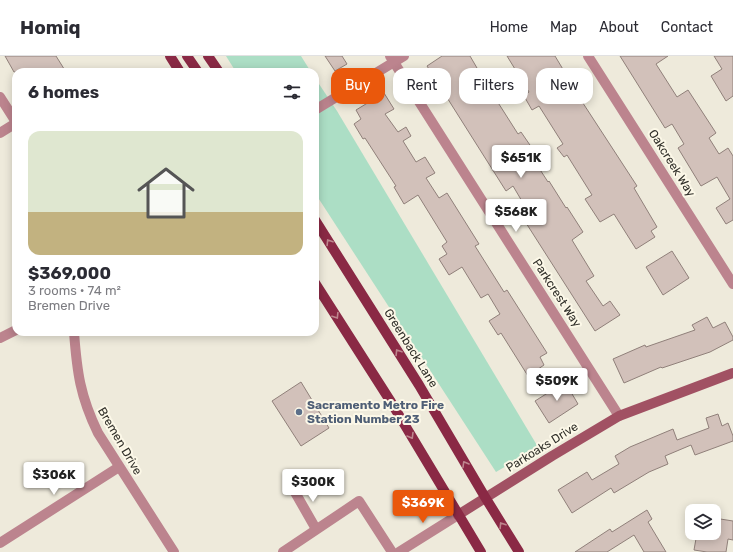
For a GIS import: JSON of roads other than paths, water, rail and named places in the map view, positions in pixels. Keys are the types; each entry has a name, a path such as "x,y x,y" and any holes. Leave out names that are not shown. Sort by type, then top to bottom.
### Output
{"main road":[{"path":"170,56 178,68"},
{"path":"187,56 195,68"},
{"path":"208,56 216,68"},
{"name":"Greenback Lane","path":"319,226 419,385 519,552"},
{"path":"319,289 391,402 481,552"}],"street":[{"path":"319,107 392,59 404,56"},
{"name":"Oakcreek Way","path":"588,56 733,284"},
{"name":"Parkcrest Way","path":"392,59 620,416"},
{"path":"0,97 12,116"},
{"path":"0,133 12,125"},
{"path":"0,338 12,332"},
{"name":"Bremen Drive","path":"74,336 77,372 83,399 98,433 174,552"},
{"name":"Parkoaks Drive","path":"458,514 620,416 733,373"},
{"path":"0,543 119,467"},
{"path":"292,487 316,529"},
{"path":"283,552 359,501 392,552"},
{"path":"399,552 458,514"}],"place":[{"name":"Sacramento Metro Fire Station Number 23","path":"299,412"}]}
